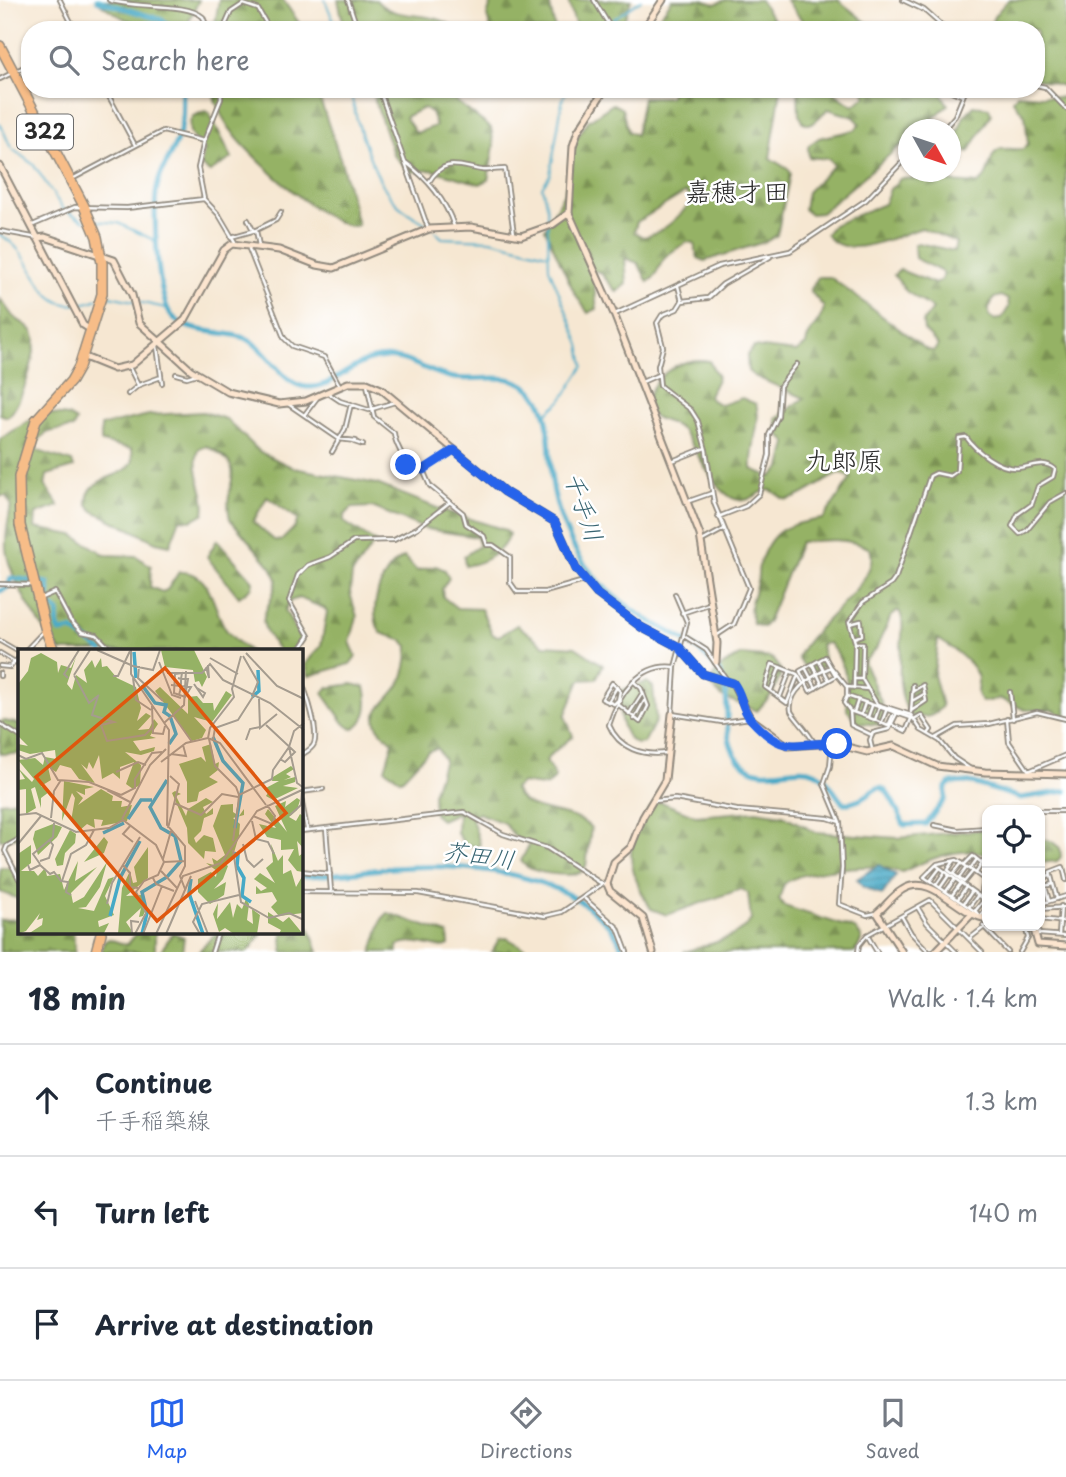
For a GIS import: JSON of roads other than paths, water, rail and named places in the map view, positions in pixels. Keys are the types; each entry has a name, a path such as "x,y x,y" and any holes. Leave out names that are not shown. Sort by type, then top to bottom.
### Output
{"highway":[{"name":"322","path":"0,46 21,86"},
{"name":"322","path":"27,98 91,222 101,254 101,298 82,356 74,377 36,420 19,477 19,517 46,631 53,649"},
{"path":"96,952 101,934"}],"main road":[{"path":"649,21 663,0"},
{"path":"599,98 578,131 573,146 569,212 614,314 702,541 716,636 716,662"},
{"path":"0,166 83,325 91,330"},
{"path":"82,356 114,369 130,367 185,320 224,250 235,243 279,250 317,265 334,268 429,229 454,226 514,236 552,225 569,212"},
{"path":"38,238 45,237 114,260 132,295 135,315 158,342 197,374 244,398 288,403 318,396 339,384 356,382 367,383 396,402 505,492 555,522 584,581 620,613 679,646 699,671 713,678 726,680 739,691 750,718 783,744 794,747 832,743 874,752 894,746 932,765 972,770 1066,774"},
{"path":"653,952 643,918 604,884 614,862 631,847 666,780 672,714"},
{"path":"902,952 877,913 900,891 916,885 932,889 982,917"},
{"path":"935,952 974,913"},
{"path":"1033,952 1038,944 1036,931"},
{"path":"1038,944 1066,946"}],"street":[{"path":"60,0 70,21"},
{"path":"109,0 132,6 190,10 203,17 205,21"},
{"path":"348,0 355,21"},
{"path":"594,0 607,21"},
{"path":"903,0 923,10 936,21"},
{"path":"228,21 232,12 243,4 258,9 265,21"},
{"path":"0,79 21,68"},
{"path":"1045,87 1066,110"},
{"path":"110,98 135,145"},
{"path":"220,98 204,141 198,168 204,199 219,215 235,243"},
{"path":"382,98 429,229"},
{"path":"953,119 962,98"},
{"path":"69,180 163,131 204,141"},
{"path":"404,161 429,182 450,214 454,226"},
{"path":"429,182 438,169 448,163 485,170 505,169 514,236"},
{"path":"614,314 719,266 790,251 853,209 898,166"},
{"path":"32,226 75,207 156,206 204,199"},
{"path":"231,237 276,220 281,212"},
{"path":"248,220 259,247"},
{"path":"0,231 38,238"},
{"path":"248,245 284,338 292,346 324,357 339,384"},
{"path":"682,301 708,298 752,265 776,254"},
{"path":"678,286 682,301 675,312 662,315 657,323 663,347 658,374 662,390 695,416 705,448 718,517 749,588 733,626 716,636"},
{"path":"158,342 162,383"},
{"path":"718,517 746,506 759,494 769,455 769,435 778,416 780,386 797,364"},
{"path":"130,367 138,385"},
{"path":"176,374 187,377 197,374"},
{"path":"641,382 658,374"},
{"path":"128,394 138,385 161,377"},
{"path":"367,383 366,393 371,409 377,420 394,433 393,441 404,455 404,463 415,470 423,470 454,450"},
{"path":"327,392 351,404 371,409 396,402"},
{"path":"305,414 318,396"},
{"path":"288,403 339,439 362,444"},
{"path":"332,452 351,404"},
{"path":"853,688 855,640 850,624 863,602 894,580 930,476 936,473 950,476 957,471 959,438 967,437 976,451 1010,467 1043,463 1055,469 1053,477 1038,486 1031,504 1014,519 1012,526 1020,534 1027,530 1050,502 1066,493"},
{"path":"672,461 705,448"},
{"path":"423,470 430,486 463,513 466,524 484,536 487,545 510,557 510,582 517,592 545,592 584,581"},
{"path":"688,502 712,493"},
{"path":"300,649 309,635 289,601 296,579 303,569 354,541 394,540 417,528 450,502"},
{"path":"702,541 723,530"},
{"path":"0,584 34,584"},
{"path":"38,600 55,592 70,620 82,632 97,635 110,649"},
{"path":"675,594 687,622 675,667 672,714 724,722 750,718"},
{"path":"682,613 711,604"},
{"path":"850,624 860,620 862,635 855,640"},
{"path":"852,631 862,628"},
{"path":"27,649 46,631"},
{"path":"684,636 703,646 726,680"},
{"path":"855,640 863,643 862,679 877,704 896,714 912,716"},
{"path":"0,641 18,651"},
{"path":"0,653 18,661 10,667 0,666"},
{"path":"798,675 787,703 764,683 772,664 798,675 803,682 810,691 836,676 825,657 800,671 803,682 791,711 808,729 815,745"},
{"path":"855,657 863,658"},
{"path":"819,661 829,680"},
{"path":"813,664 822,684"},
{"path":"669,753 648,756 627,748 609,725 619,702 640,673 657,666 675,667"},
{"path":"771,691 780,667"},
{"path":"803,682 831,667"},
{"path":"831,667 847,687 849,697"},
{"path":"806,668 816,688"},
{"path":"780,698 790,671"},
{"path":"854,671 862,671"},
{"path":"854,679 862,679"},
{"path":"619,702 640,722 648,708 643,692 633,681"},
{"path":"611,684 621,693 619,702 614,704 603,697 611,684"},
{"path":"896,714 893,726 907,730 912,716 913,685"},
{"path":"912,692 923,685 926,701 912,716"},
{"path":"303,686 309,703 315,740 311,749 303,754"},
{"path":"608,702 617,687"},
{"path":"847,687 868,689"},
{"path":"629,714 643,692"},
{"path":"1010,692 1013,719"},
{"path":"912,701 924,694"},
{"path":"849,697 904,717 921,715 931,730 928,734"},
{"path":"849,697 844,702 851,710 881,724 888,726 896,714"},
{"path":"634,719 645,699"},
{"path":"858,700 851,710 851,725 872,735"},
{"path":"861,715 866,703"},
{"path":"868,717 872,706"},
{"path":"875,720 879,708"},
{"path":"881,724 886,711"},
{"path":"936,738 957,726 1013,719 1037,712 1066,719"},
{"path":"872,735 876,731 889,729 896,714"},
{"path":"912,716 921,730 936,738 954,758 972,770"},
{"path":"900,728 904,717"},
{"path":"1007,719 1009,742 1029,771 1066,755"},
{"path":"0,724 18,735"},
{"path":"872,735 874,752"},
{"path":"832,743 825,790 841,822 842,868 839,904 867,915 877,913"},
{"path":"303,792 323,789"},
{"path":"653,801 675,799 737,810 828,818 841,822"},
{"path":"303,809 307,830"},
{"path":"1045,811 1066,811"},
{"path":"303,831 464,812 503,834 547,848 604,884 562,912 545,916 418,892 303,892"},
{"path":"934,825 958,830 982,828"},
{"path":"326,828 331,891"},
{"path":"18,840 5,848 18,878"},
{"path":"936,865 940,868 946,872 951,875 957,879 964,882 969,868 972,855 982,863 969,868 951,875 940,888"},
{"path":"946,892 977,859"},
{"path":"951,875 948,870 955,860"},
{"path":"982,878 955,860 936,865 925,877 974,913 982,901"},
{"path":"1057,899 1050,872 1062,867 1066,880"},
{"path":"930,881 940,868"},
{"path":"303,871 330,874"},
{"path":"936,885 946,872"},
{"path":"1045,877 1051,876"},
{"path":"957,879 982,899"},
{"path":"951,896 961,883"},
{"path":"1049,901 1045,886 1053,884"},
{"path":"957,900 966,887"},
{"path":"963,904 972,891"},
{"path":"1045,904 1066,896"},
{"path":"585,898 618,928 627,952"},
{"path":"859,952 859,945 867,935 930,900 982,952"},
{"path":"969,908 982,901"},
{"path":"1045,906 1066,907"},
{"path":"1059,935 1060,906"},
{"path":"918,908 927,923 956,952"},
{"path":"902,916 911,933 929,952"},
{"path":"1045,920 1066,922"},
{"path":"969,939 982,928"},
{"path":"989,931 1008,952"},
{"path":"1020,952 1028,938 1026,931"},
{"path":"1038,931 1039,934 1066,936"},
{"path":"212,952 218,934"},
{"path":"867,935 877,952"}],"water":[{"path":"879,865 896,875 882,895 863,887 857,879"}],"waterway":[{"name":"千手川","path":"97,0 163,21"},
{"path":"325,0 333,21"},
{"path":"612,21 641,0"},
{"name":"千手川","path":"183,98 181,126 159,180 155,214 157,255 163,293 173,317 180,323 199,330 247,339 290,381 307,387 324,384 356,366 384,357 405,360 454,378 503,378 521,383 530,389 538,398 547,420 556,503 568,536 579,556 597,580 619,600 692,645 717,669 725,691 729,740 740,761 749,768 768,772 797,769 815,772 827,782 843,803 855,801 876,788 882,788 894,804 904,825 926,824 945,799 946,787 950,783 969,782 1021,798 1066,791"},
{"path":"352,98 361,133 387,192 399,206 431,228"},
{"path":"545,415 561,401 584,366 580,345 549,268 547,207 542,187 550,175 563,98"},
{"path":"0,123 11,148 34,165 63,209 85,221"},
{"path":"94,221 118,223 158,242"},
{"path":"435,231 442,238 491,240 547,254"},
{"path":"0,235 24,257 50,295 62,303 77,305 98,299"},
{"path":"105,295 166,308"},
{"name":"芥田川","path":"0,591 8,587 11,578 48,583 50,605 59,612 57,624 60,632 72,630 99,649"},
{"name":"芥田川","path":"303,876 392,868 441,867 494,871 520,877 568,894 588,907 610,926 623,952"}],"district":[{"name":"嘉穂才田","path":"737,192"},
{"name":"九郎原","path":"844,461"}]}
